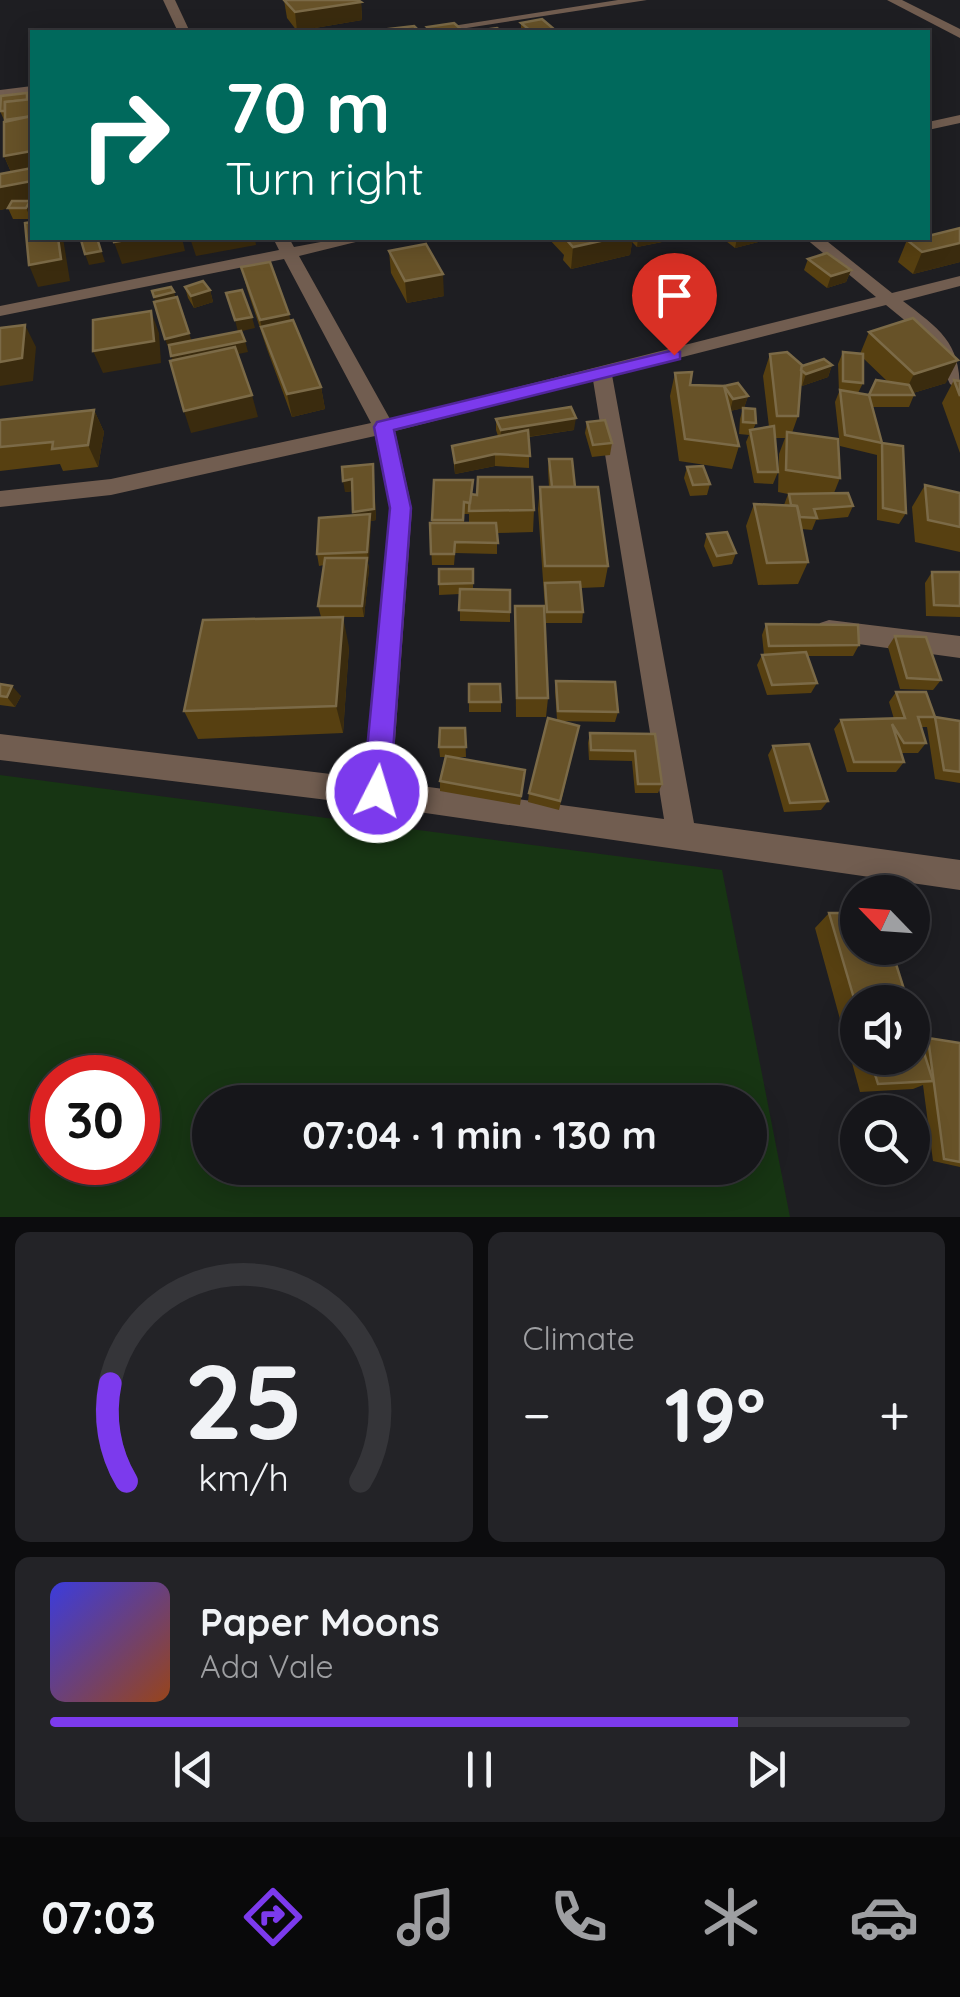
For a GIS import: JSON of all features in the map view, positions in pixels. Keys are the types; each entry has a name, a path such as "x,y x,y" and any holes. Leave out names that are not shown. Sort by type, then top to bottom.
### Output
{"street":[{"path":"169,0 183,30"},
{"path":"524,0 553,24"},
{"path":"434,30 641,0"},
{"path":"893,0 960,34"},
{"path":"938,22 960,19"},
{"path":"0,94 30,90"},
{"path":"930,126 960,119"},
{"path":"0,311 285,245 341,240"},
{"path":"815,240 938,338 960,384"},
{"path":"285,245 384,427 401,508 377,792"},
{"path":"0,499 111,487 384,427 960,281"},
{"path":"602,374 680,833"},
{"path":"828,630 960,647"},
{"path":"0,747 377,792 960,875"}],"green space":[{"path":"0,775 722,870 764,1085 192,1085 192,1185 767,1185 767,1100 790,1217 0,1217"}],"building":[{"path":"284,0 358,0 361,2 295,12"},
{"path":"542,19 555,30 530,30 521,23"},
{"path":"454,23 462,30 430,30 427,27"},
{"path":"414,26 418,30 380,30"},
{"path":"27,93 27,100 5,102 5,111 0,111 1,96"},
{"path":"30,99 30,116 5,120 5,102"},
{"path":"30,116 30,151 4,156 4,122"},
{"path":"30,168 30,181 0,187 0,174"},
{"path":"12,201 30,201 26,208 8,208"},
{"path":"30,222 30,240 58,240 61,259 29,265 25,223"},
{"path":"960,228 960,243 922,252 907,240 930,240 930,236"},
{"path":"81,240 98,240 101,251 85,254"},
{"path":"567,240 605,240 573,247"},
{"path":"426,244 443,274 405,281 389,251"},
{"path":"827,253 851,270 831,276 808,259"},
{"path":"270,262 289,314 260,320 241,267"},
{"path":"203,281 210,290 191,296 185,287"},
{"path":"171,287 174,292 154,297 152,291"},
{"path":"242,290 252,317 235,320 226,293"},
{"path":"177,297 189,333 165,339 154,302"},
{"path":"151,311 154,341 93,351 93,320"},
{"path":"913,318 958,360 914,374 869,332"},
{"path":"293,320 321,387 287,394 261,327"},
{"path":"25,325 22,358 0,362 0,328"},
{"path":"241,331 245,341 171,356 169,345"},
{"path":"235,347 252,395 184,411 170,361"},
{"path":"787,352 802,365 798,416 777,416 770,354"},
{"path":"843,352 863,354 863,383 843,381"},
{"path":"824,359 832,365 806,374 801,370 802,366"},
{"path":"692,372 690,385 724,386 739,446 685,439 675,373"},
{"path":"876,380 909,385 914,395 869,395"},
{"path":"738,383 748,396 733,399 724,386"},
{"path":"840,390 869,395 882,443 845,435"},
{"path":"571,407 576,418 501,430 496,419"},
{"path":"743,408 755,409 756,423 743,422"},
{"path":"94,410 88,445 52,449 53,442 0,447 0,420"},
{"path":"605,420 612,443 593,445 587,422"},
{"path":"774,426 778,472 758,472 750,430"},
{"path":"528,430 530,456 495,454 455,463 452,446"},
{"path":"787,432 838,439 840,478 786,470"},
{"path":"882,443 903,446 906,513 883,508"},
{"path":"549,459 572,459 575,487 552,487"},
{"path":"373,464 374,509 353,512 352,479 343,481 342,467"},
{"path":"703,466 710,484 693,485 687,467"},
{"path":"478,477 532,477 534,510 469,511 470,494 477,495"},
{"path":"434,480 473,480 470,503 464,502 463,520 432,520"},
{"path":"925,485 960,493 960,527 928,520"},
{"path":"540,487 598,487 608,566 545,566"},
{"path":"848,493 853,506 814,509 817,518 800,517 789,494"},
{"path":"754,504 797,506 808,562 767,563"},
{"path":"370,514 367,552 317,554 319,518"},
{"path":"430,523 496,523 498,543 455,542 454,554 431,554"},
{"path":"727,532 736,553 717,556 707,534"},
{"path":"325,558 367,558 362,606 318,606"},
{"path":"439,569 473,569 473,583 439,584"},
{"path":"932,572 960,572 960,606 934,605"},
{"path":"580,582 583,612 547,612 545,583"},
{"path":"460,589 510,590 510,612 459,610"},
{"path":"515,606 544,606 548,698 517,698"},
{"path":"343,617 336,706 184,711 203,620"},
{"path":"766,624 858,625 859,645 769,646"},
{"path":"895,636 926,637 941,680 907,678"},
{"path":"806,652 817,683 772,685 762,655"},
{"path":"556,681 615,682 618,712 558,711"},
{"path":"0,684 12,686 7,697 0,696"},
{"path":"469,684 500,684 501,702 469,702"},
{"path":"896,692 926,692 935,717 918,717 926,743 904,743 892,724 904,762 854,762 841,720 905,718"},
{"path":"935,717 960,721 960,772 944,770"},
{"path":"548,718 579,726 560,801 529,793"},
{"path":"440,728 465,728 466,747 439,747"},
{"path":"590,733 655,734 662,784 638,784 635,751 591,750"},
{"path":"809,744 828,801 790,803 773,746"},
{"path":"446,756 525,770 521,796 440,781"},
{"path":"829,913 840,913 840,951"},
{"path":"844,965 896,965 903,985 850,985"},
{"path":"930,1038 960,1043 960,1162 944,1159"},
{"path":"930,1072 933,1081 878,1084 875,1075 930,1075"}],"route":[{"path":"377,792 401,508 384,427 674,355"}]}
